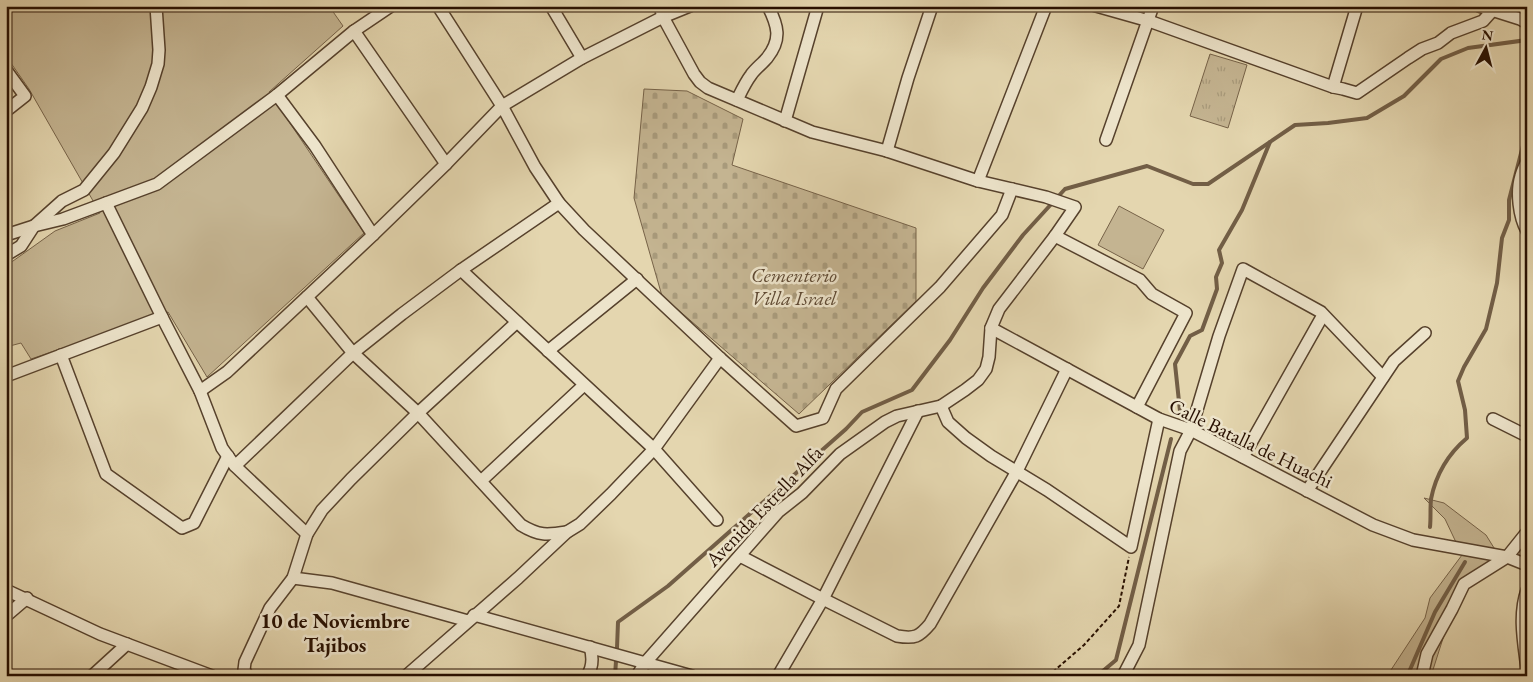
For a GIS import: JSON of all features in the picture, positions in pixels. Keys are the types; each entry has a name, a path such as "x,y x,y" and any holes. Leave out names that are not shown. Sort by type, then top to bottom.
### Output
{"street":[{"path":"6,255 21,246 34,226 62,201 84,190 114,153 142,108 158,64 156,6"},
{"path":"6,235 63,219 157,184 277,95 354,31 391,6"},
{"path":"438,6 502,106 535,167 559,203 584,230 720,358 796,426 823,418 836,389 940,287 1002,215 1012,190 978,181 887,151 812,132 708,88 700,82 662,12"},
{"path":"551,6 582,58"},
{"path":"200,392 227,372 373,235 502,106 662,12 690,6"},
{"path":"737,100 751,75 776,44 778,32 768,6"},
{"path":"785,121 818,6"},
{"path":"887,151 908,78 932,6"},
{"path":"978,181 1046,6"},
{"path":"1096,6 1149,21 1333,88 1343,88 1357,93 1422,49 1438,43 1451,33 1483,21 1492,11"},
{"path":"1106,140 1153,6"},
{"path":"1333,88 1357,6"},
{"path":"1479,6 1524,21 1524,6"},
{"path":"354,31 446,164"},
{"path":"6,70 25,96 6,111"},
{"path":"277,95 315,146 373,235"},
{"path":"1527,161 1520,178 1519,192 1520,208 1527,231"},
{"name":"Avenida Estrella Alfa","path":"637,676 645,663 778,512 802,493 840,454 885,422 897,416 918,410 941,406 978,380 986,369 991,328 999,309 1075,207 1047,197 1012,190"},
{"path":"106,203 200,392 222,448 235,466 307,534"},
{"path":"235,466 353,353 461,270 559,203"},
{"path":"1055,236 1140,280 1152,294 1186,313 1137,407"},
{"path":"1123,676 1139,645 1180,451 1191,430 1243,269 1323,315 1383,377"},
{"path":"461,270 654,449 716,520"},
{"path":"548,351 637,279"},
{"path":"307,296 353,353 418,413 522,525 535,533 567,532"},
{"path":"1243,457 1323,315"},
{"path":"6,376 162,317"},
{"path":"248,676 244,670 245,662 270,608 293,578 307,534 322,510 418,413 517,322"},
{"name":"Calle Batalla de Huachi","path":"991,328 1159,419 1191,430 1373,525 1413,540 1507,557 1527,565"},
{"path":"1307,491 1394,361 1425,333"},
{"path":"61,355 106,474 182,528 194,523 228,456"},
{"path":"406,676 518,578 567,532 586,518 654,449 720,358"},
{"path":"740,556 897,636 909,638 922,634 930,624 1017,471 1067,369"},
{"path":"481,481 584,385"},
{"path":"941,406 948,422 966,438 991,456 1047,490 1130,548 1159,419"},
{"path":"778,676 823,599 918,410"},
{"path":"1493,419 1527,436"},
{"path":"1422,676 1427,654 1452,610 1464,584 1507,557 1527,532"},
{"path":"293,578 332,583 590,648 692,676"},
{"path":"6,590 27,598 100,634 212,676"},
{"path":"1527,590 1524,597 1522,622 1527,669"},
{"path":"6,616 27,598"},
{"path":"92,676 127,644"},
{"path":"587,676 592,663 590,648"}],"path":[{"path":"1048,676 1084,645 1119,606 1130,548"}],"green space":[{"path":"6,6 329,6 343,26 269,92 364,233 207,377 168,312 31,359 21,343 6,347 6,266 55,231 100,213 29,89 6,56"},
{"path":"1210,54 1247,65 1228,128 1190,116"},
{"name":"Cementerio Villa Israel","path":"644,89 687,91 743,119 732,165 916,228 916,301 799,414 662,296 634,198"},
{"path":"1119,206 1164,230 1143,269 1098,245"},
{"path":"1424,498 1444,503 1486,535 1504,564 1460,585 1431,676 1387,676 1425,618 1430,598 1462,555 1445,519"}],"waterway":[{"path":"617,648 618,622 668,586 846,429 862,412 912,390 950,340 983,288 1023,235 1065,189 1147,166 1193,184 1208,184 1295,125 1367,118 1404,96 1441,59 1468,48 1527,40"},
{"path":"1430,527 1431,499 1436,481 1454,451 1467,438 1465,410 1458,381 1486,329 1497,283 1502,238 1509,220 1509,200 1527,130"},
{"path":"1180,411 1175,364 1190,336 1202,330 1217,289 1216,277 1222,263 1219,250 1242,210 1270,142"},
{"path":"1097,676 1116,660 1171,439"},
{"path":"1409,676 1409,672 1435,612 1465,562"},
{"path":"615,676 616,661"}],"district":[{"name":"10 de Noviembre Tajibos","path":"335,632"}]}
